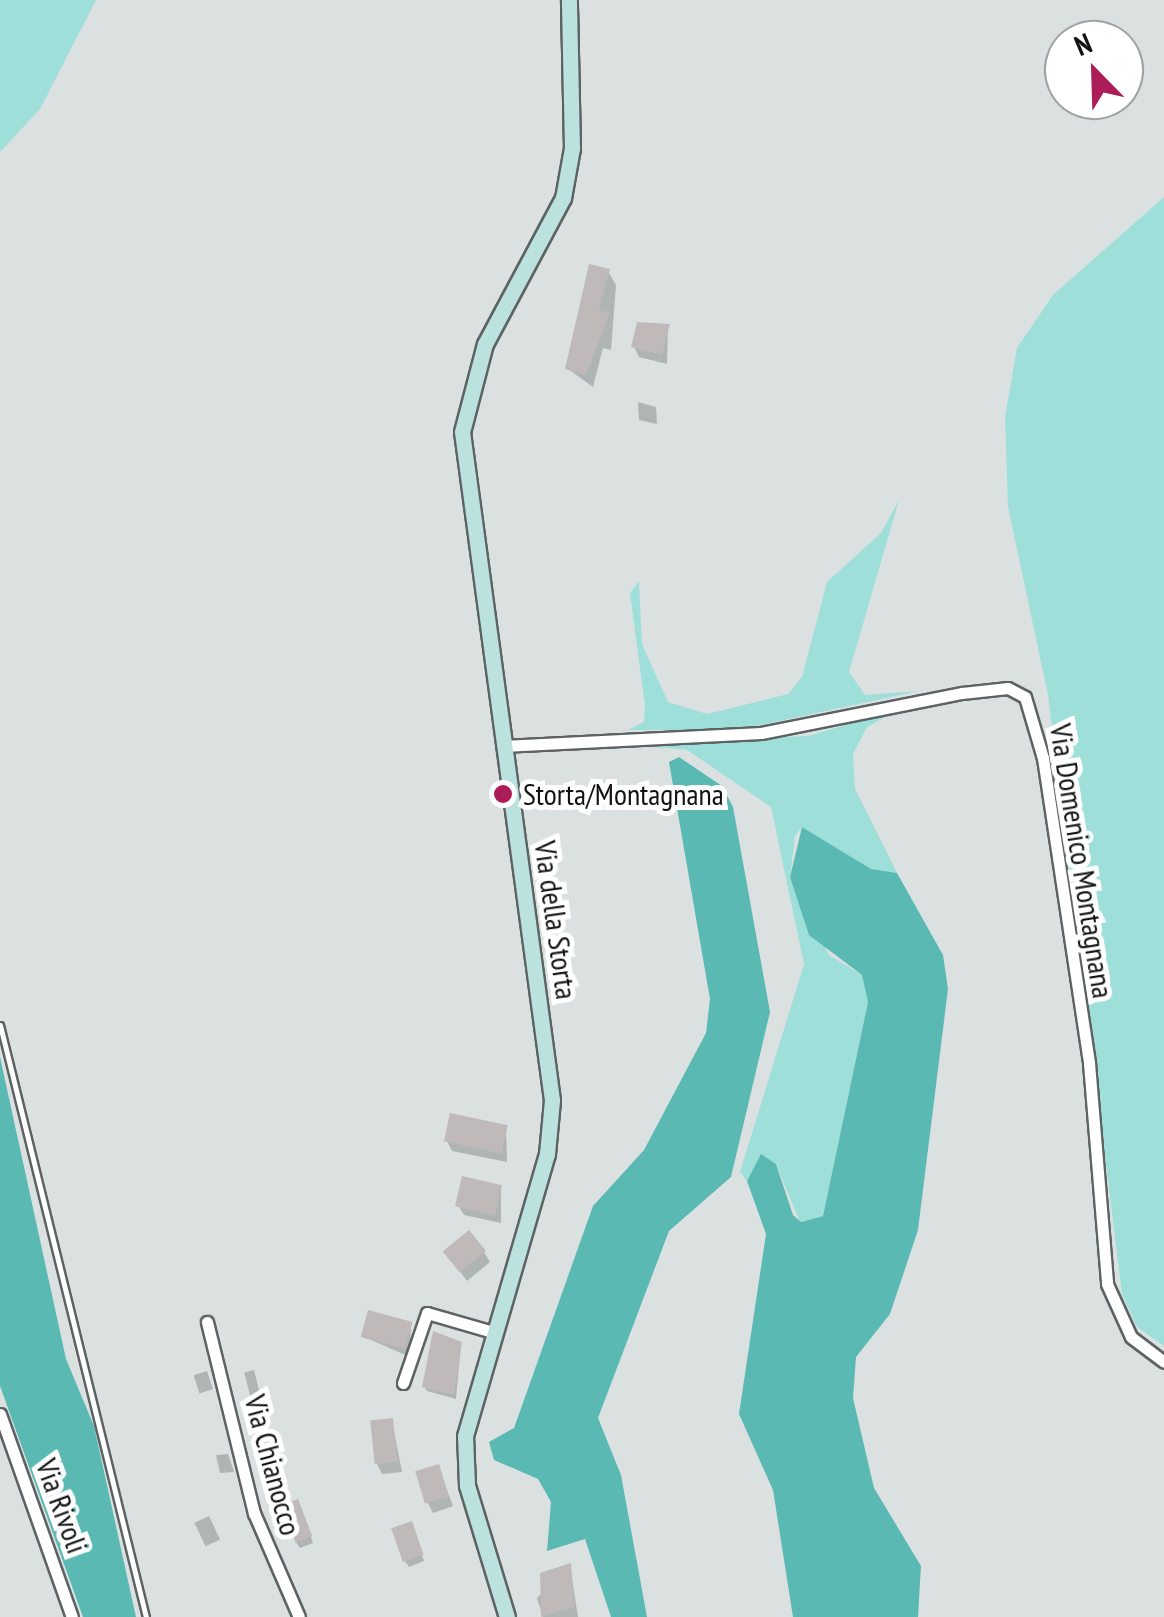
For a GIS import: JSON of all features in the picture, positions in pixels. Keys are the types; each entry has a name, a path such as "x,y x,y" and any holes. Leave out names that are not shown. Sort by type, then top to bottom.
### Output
{"main road":[{"name":"Via della Storta","path":"506,1617 464,1460 552,1116 465,477 464,406 485,344 563,198 572,148 569,0"}],"street":[{"name":"Via Domenico Montagnana","path":"503,746 761,733 962,693 1008,688 1025,697 1044,758 1089,1063 1107,1284 1131,1337 1164,1362"},
{"path":"404,1383 427,1313 494,1332"},
{"name":"Via Chianocco","path":"206,1322 254,1512 299,1617"},
{"name":"Via Rivoli","path":"0,1414 72,1617"}],"lane":[{"path":"0,1025 146,1617"}],"shaded area":[{"path":"0,0 96,0 40,109 0,152"},
{"path":"1164,197 1164,1346 1137,1327 1122,1294 1048,695 1008,507 1005,417 1017,348 1053,295"},
{"path":"899,500 849,672 865,695 919,691 737,730 628,730 644,722 630,593 639,581 642,644 668,702 707,714 788,694 802,677 827,582 881,533"},
{"path":"897,710 867,727 853,754 855,789 897,873 872,870 802,827 795,836 790,877 829,955 862,975 868,1002 823,1216 800,1222 776,1164 761,1155 747,1181 740,1172 804,964 771,807 687,750 624,744 808,736"},
{"path":"679,757 722,786 733,807 770,1012 731,1177 669,1231 598,1418 621,1475 647,1617 611,1617 585,1539 547,1551 551,1502 538,1479 494,1460 489,1442 514,1428 593,1206 644,1150 706,1033 710,999 669,762"},
{"path":"802,827 871,869 897,873 943,955 948,989 918,1230 890,1314 856,1357 853,1398 874,1488 921,1566 918,1617 793,1617 773,1490 739,1414 766,1234 747,1181 761,1154 776,1164 793,1215 801,1222 823,1216 868,1002 862,975 809,935 790,877"},
{"path":"0,1057 66,1359 94,1426 136,1617 83,1617 0,1386"}],"building":[{"path":"589,264 610,269 599,310 610,313 586,375 565,369"},
{"path":"637,322 670,324 662,355 631,347"},
{"path":"450,1113 508,1125 502,1154 444,1141"},
{"path":"462,1176 502,1185 495,1215 455,1206"},
{"path":"469,1230 486,1251 460,1272 443,1251"},
{"path":"368,1310 412,1322 405,1349 361,1337"},
{"path":"433,1331 462,1342 454,1395 422,1387"},
{"path":"393,1418 398,1462 375,1464 370,1420"},
{"path":"439,1464 449,1497 425,1504 415,1471"},
{"path":"298,1499 312,1536 296,1543 281,1505"},
{"path":"412,1521 424,1555 403,1562 391,1528"},
{"path":"571,1563 574,1607 541,1617 540,1573"}],"place":[{"name":"Storta/Montagnana","path":"503,794"}]}
